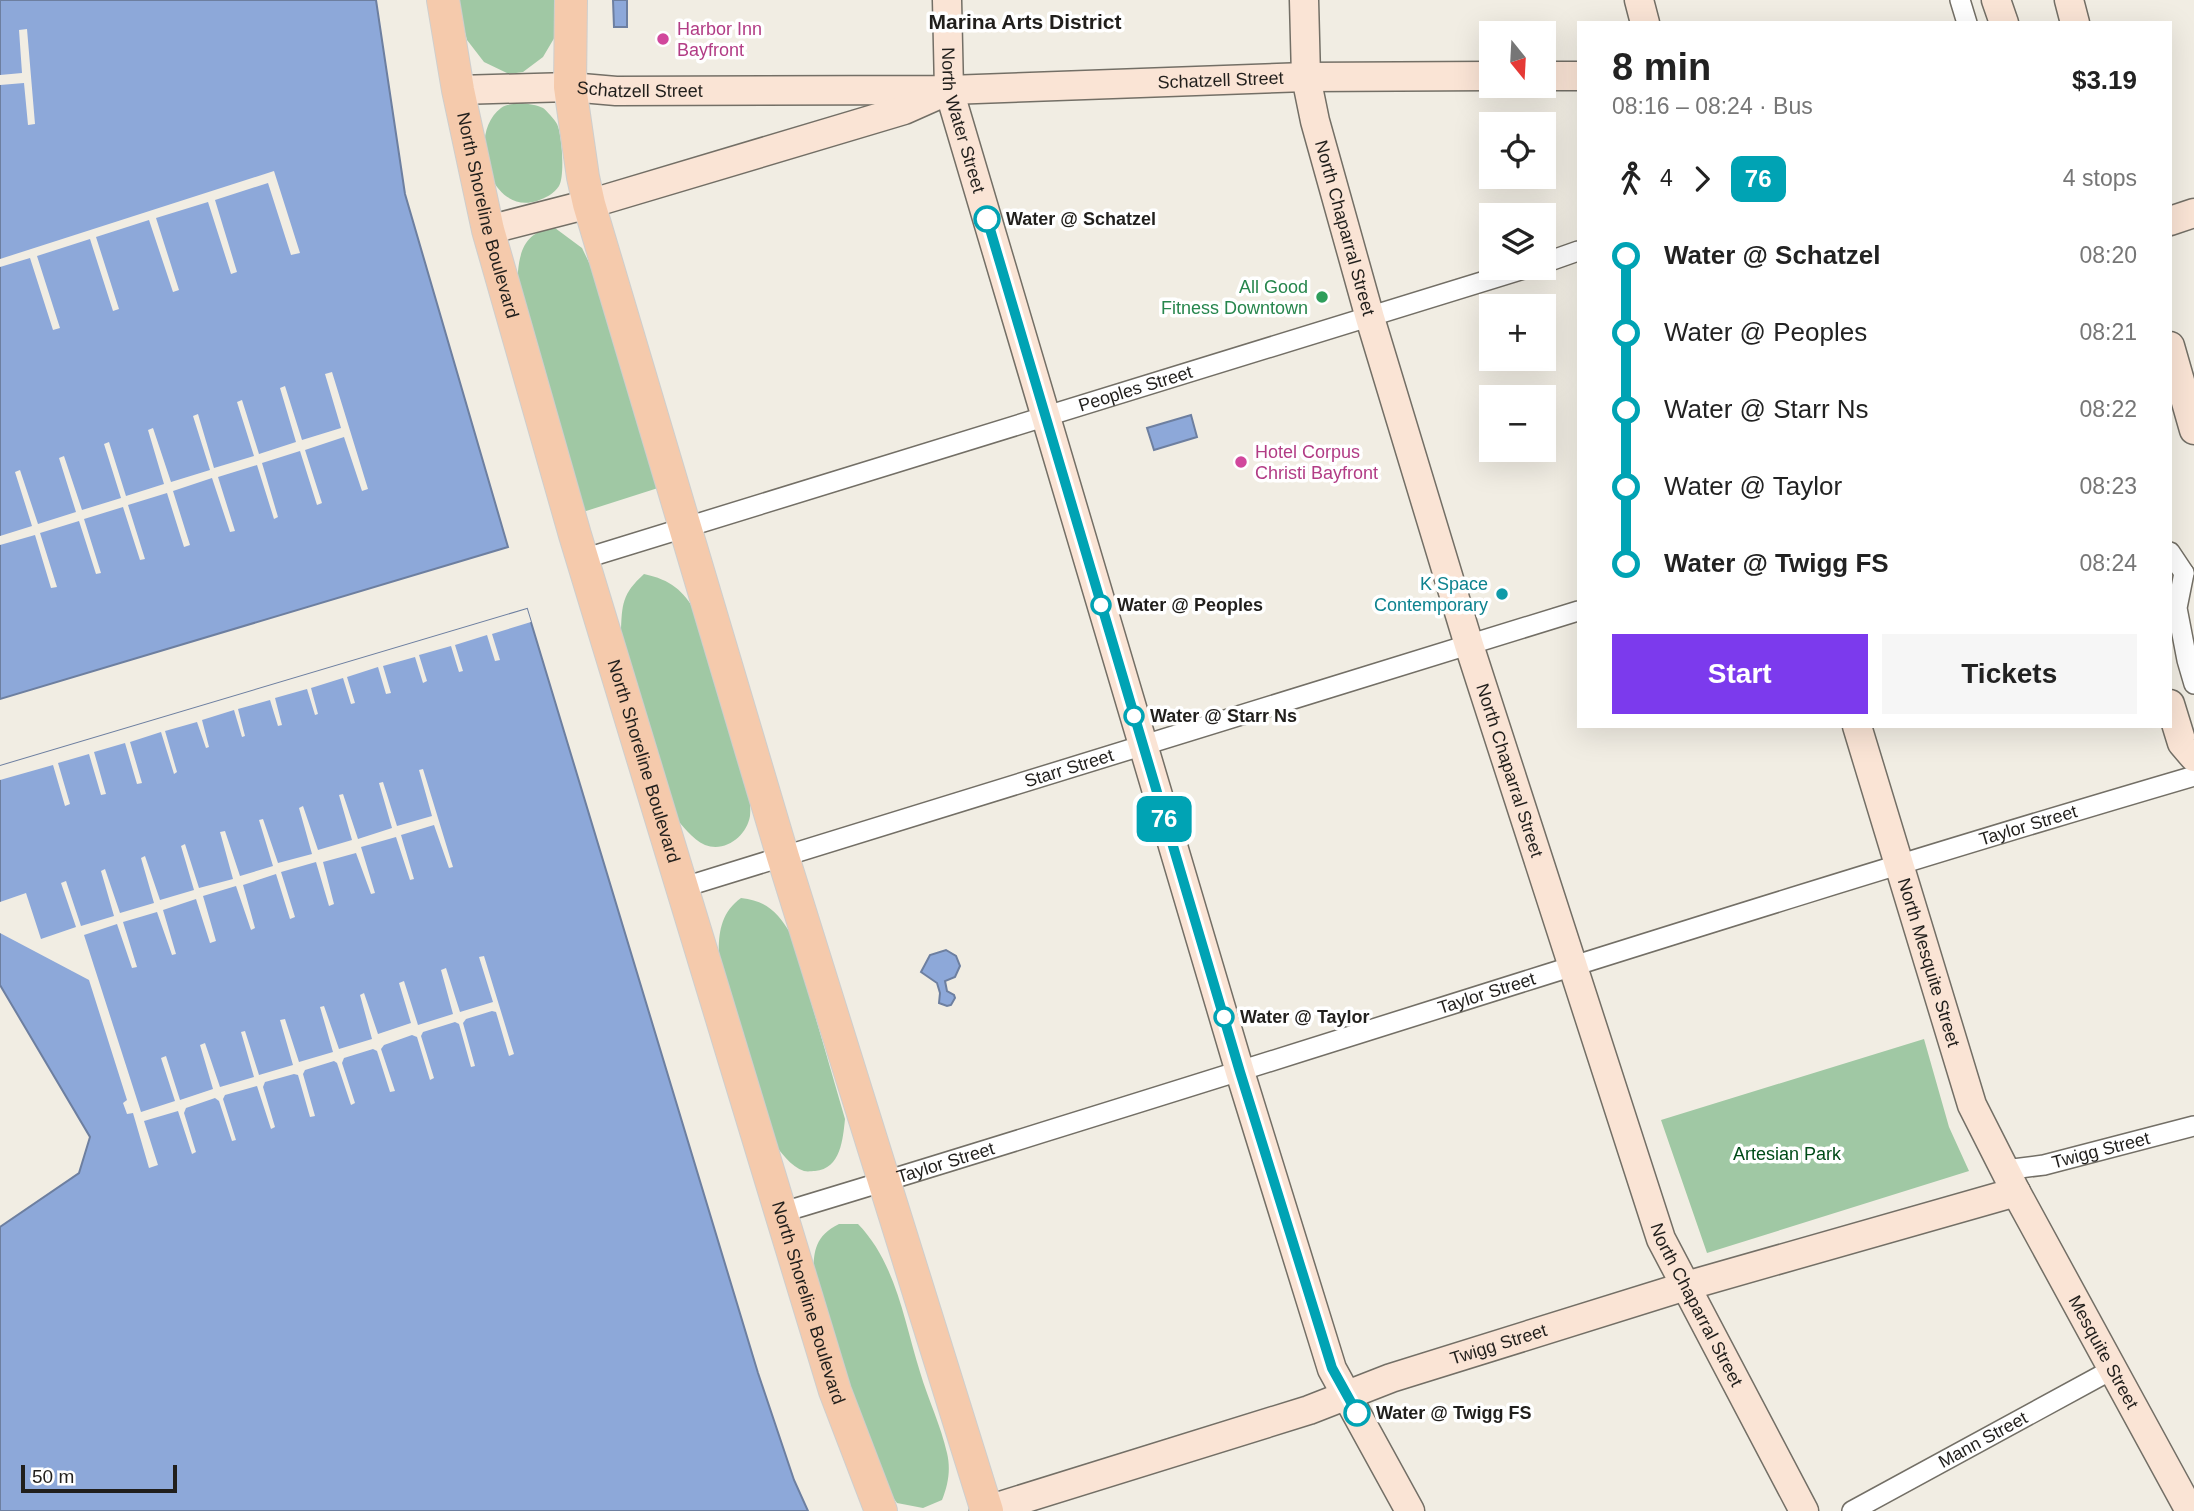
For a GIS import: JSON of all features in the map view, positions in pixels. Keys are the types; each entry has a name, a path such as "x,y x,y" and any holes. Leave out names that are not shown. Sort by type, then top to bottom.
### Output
{"main road":[{"name":"North Shoreline Boulevard","path":"443,0 458,90 488,230 583,559 835,1391 881,1511"},
{"path":"571,0 570,87 589,204 783,857 986,1511"}],"street":[{"name":"North Water Street","path":"947,0 949,90 1240,1072 1332,1368 1410,1511"},
{"name":"North Chaparral Street","path":"1304,0 1306,77 1315,121 1370,318 1469,645 1661,1239 1804,1511"},
{"path":"1639,0 1644,21"},
{"path":"1961,0 1966,21"},
{"path":"1996,0 2003,21"},
{"path":"2068,0 2074,21"},
{"name":"Schatzell Street","path":"458,90 570,87 616,91 949,90 1306,77 1479,76"},
{"path":"1556,76 1577,76"},
{"name":"Schatzell Street","path":"488,230 589,204 904,110 949,90"},
{"path":"2172,220 2194,213"},
{"path":"1556,259 1577,251"},
{"name":"Peoples Street","path":"583,559 1489,280"},
{"path":"2172,353 2194,430"},
{"path":"2172,554 2189,571 2177,608 2186,660 2194,684"},
{"name":"Starr Street","path":"681,888 1577,611"},
{"path":"2172,710 2182,743 2194,757"},
{"name":"North Mesquite Street","path":"1858,728 1972,1105 2010,1181"},
{"name":"Taylor Street","path":"780,1213 1240,1072 1898,864 2194,776"},
{"name":"Twigg Street","path":"986,1511 1309,1410 1391,1378 2010,1181 2044,1165 2194,1126"},
{"name":"Mesquite Street","path":"2010,1181 2190,1511"},
{"name":"Mann Street","path":"1852,1511 2113,1368"}],"green space":[{"path":"456,0 556,0 556,35 543,57 523,72 509,74 484,62 467,40"},
{"path":"522,103 543,108 559,129 561,181 555,191 537,201 521,202 507,196 496,185 488,170 485,153 485,136 491,120 501,108"},
{"path":"555,228 582,248 596,277 658,488 583,512 517,290 520,258 527,241 543,230"},
{"path":"644,574 662,579 675,587 696,613 749,788 750,813 745,830 734,841 720,847 700,842 673,815 621,633 627,594"},
{"path":"741,898 771,909 792,936 845,1119 839,1151 824,1169 799,1169 772,1141 719,959 722,925 729,910"},
{"name":"Artesian Park","path":"1924,1039 1949,1127 1969,1171 1707,1253 1661,1120"},
{"path":"839,1224 858,1224 881,1256 897,1294 944,1443 949,1471 944,1494 942,1500 923,1508 897,1503 883,1484 813,1284 814,1256 819,1242 823,1235"}],"water":[{"path":"0,0 376,0 405,194 508,547 0,699"},
{"path":"613,0 627,0 627,27 614,27"},
{"path":"1191,415 1197,437 1154,450 1147,428"},
{"path":"527,609 758,1373 794,1480 808,1511 0,1511 0,1227 79,1173 90,1137 0,985 0,766"},
{"path":"946,950 956,956 960,966 955,977 945,981 947,991 955,998 951,1005 947,1006 939,1003 937,983 921,972 930,955"}],"pier":[{"path":"27,29 35,124 28,125 24,83 0,85 0,75 22,73 19,30"},
{"path":"274,171 300,253 291,255 268,183 215,200 237,272 231,274 208,202 156,218 179,290 173,292 149,220 96,237 119,309 113,311 90,239 37,256 60,328 53,330 30,258 0,267 0,259"},
{"path":"332,372 368,489 362,491 344,437 305,450 322,503 317,505 300,451 262,463 278,517 274,519 257,465 218,477 235,531 230,532 212,478 173,491 190,545 184,547 167,493 128,505 145,559 140,560 123,507 84,519 101,573 96,574 79,521 40,533 57,587 51,588 35,535 0,545 0,536 32,526 15,472 20,470 38,524 76,512 59,458 64,456 82,510 121,498 104,444 109,442 126,496 164,484 148,430 153,428 171,482 210,470 193,416 198,414 214,468 254,456 237,402 242,400 259,454 296,442 280,388 285,386 302,440 341,428 325,374"},
{"path":"527,609 531,622 492,634 500,660 495,661 487,635 455,645 463,671 459,672 451,646 419,655 427,681 423,683 415,657 383,666 391,693 386,694 378,667 347,677 355,703 351,704 343,678 311,688 318,714 315,715 307,689 275,698 282,725 278,726 270,700 238,709 245,736 242,737 234,710 202,720 209,747 206,748 197,722 165,731 177,772 174,774 161,732 130,742 142,783 137,784 125,743 94,752 106,794 101,795 89,754 58,763 70,804 65,806 53,765 0,780 0,766"},
{"path":"423,769 453,867 449,868 434,825 401,835 414,879 410,880 396,837 361,847 375,893 371,894 356,853 323,862 334,904 329,906 316,862 281,872 295,917 290,919 276,874 243,885 255,928 251,930 236,886 203,896 216,941 210,943 196,899 163,910 176,954 172,955 157,912 123,922 137,967 132,968 117,924 84,935 141,1112 175,1101 161,1058 166,1056 180,1100 213,1089 200,1045 205,1043 220,1087 254,1077 241,1032 245,1031 259,1075 293,1065 280,1020 285,1019 299,1062 333,1052 320,1007 324,1006 339,1049 372,1039 360,995 364,993 378,1034 411,1023 399,983 404,981 418,1025 453,1014 441,970 446,968 460,1012 493,1002 479,957 484,956 514,1054 509,1056 496,1012 492,1011 466,1019 463,1023 475,1066 471,1067 459,1024 455,1022 423,1032 421,1036 434,1078 430,1080 417,1037 412,1035 384,1045 381,1049 395,1091 390,1092 377,1051 373,1049 344,1058 342,1063 355,1103 351,1105 334,1061 305,1070 303,1074 315,1116 310,1117 298,1075 294,1074 265,1082 263,1087 275,1127 271,1129 257,1086 225,1095 223,1099 236,1140 232,1141 219,1101 215,1098 186,1108 184,1113 196,1152 192,1154 178,1111 144,1121 158,1165 149,1168 133,1113 127,1114 123,1103 127,1100 89,980 0,933 0,902 26,893 41,939 76,927 61,883 66,881 81,926 114,916 101,871 105,869 120,913 154,903 141,858 145,856 160,900 194,890 181,846 185,844 199,888 233,879 220,832 225,831 240,876 273,866 259,820 263,819 278,863 312,854 299,808 303,806 318,850 352,840 339,795 343,794 358,839 392,828 379,783 383,782 397,826 432,816 419,770"}],"bus line":[{"name":"76","path":"987,219 1240,1072 1332,1368 1357,1413"}],"place":[{"name":"Harbor Inn Bayfront","path":"663,39"},
{"name":"Water @ Schatzel","path":"987,219"},
{"name":"All Good Fitness Downtown","path":"1322,297"},
{"name":"Hotel Corpus Christi Bayfront","path":"1241,462"},
{"name":"K Space Contemporary","path":"1502,594"},
{"name":"Water @ Peoples","path":"1101,605"},
{"name":"Water @ Starr Ns","path":"1134,716"},
{"name":"Water @ Taylor","path":"1224,1017"},
{"name":"Water @ Twigg FS","path":"1357,1413"}],"district":[{"name":"Marina Arts District","path":"1025,21"}]}
